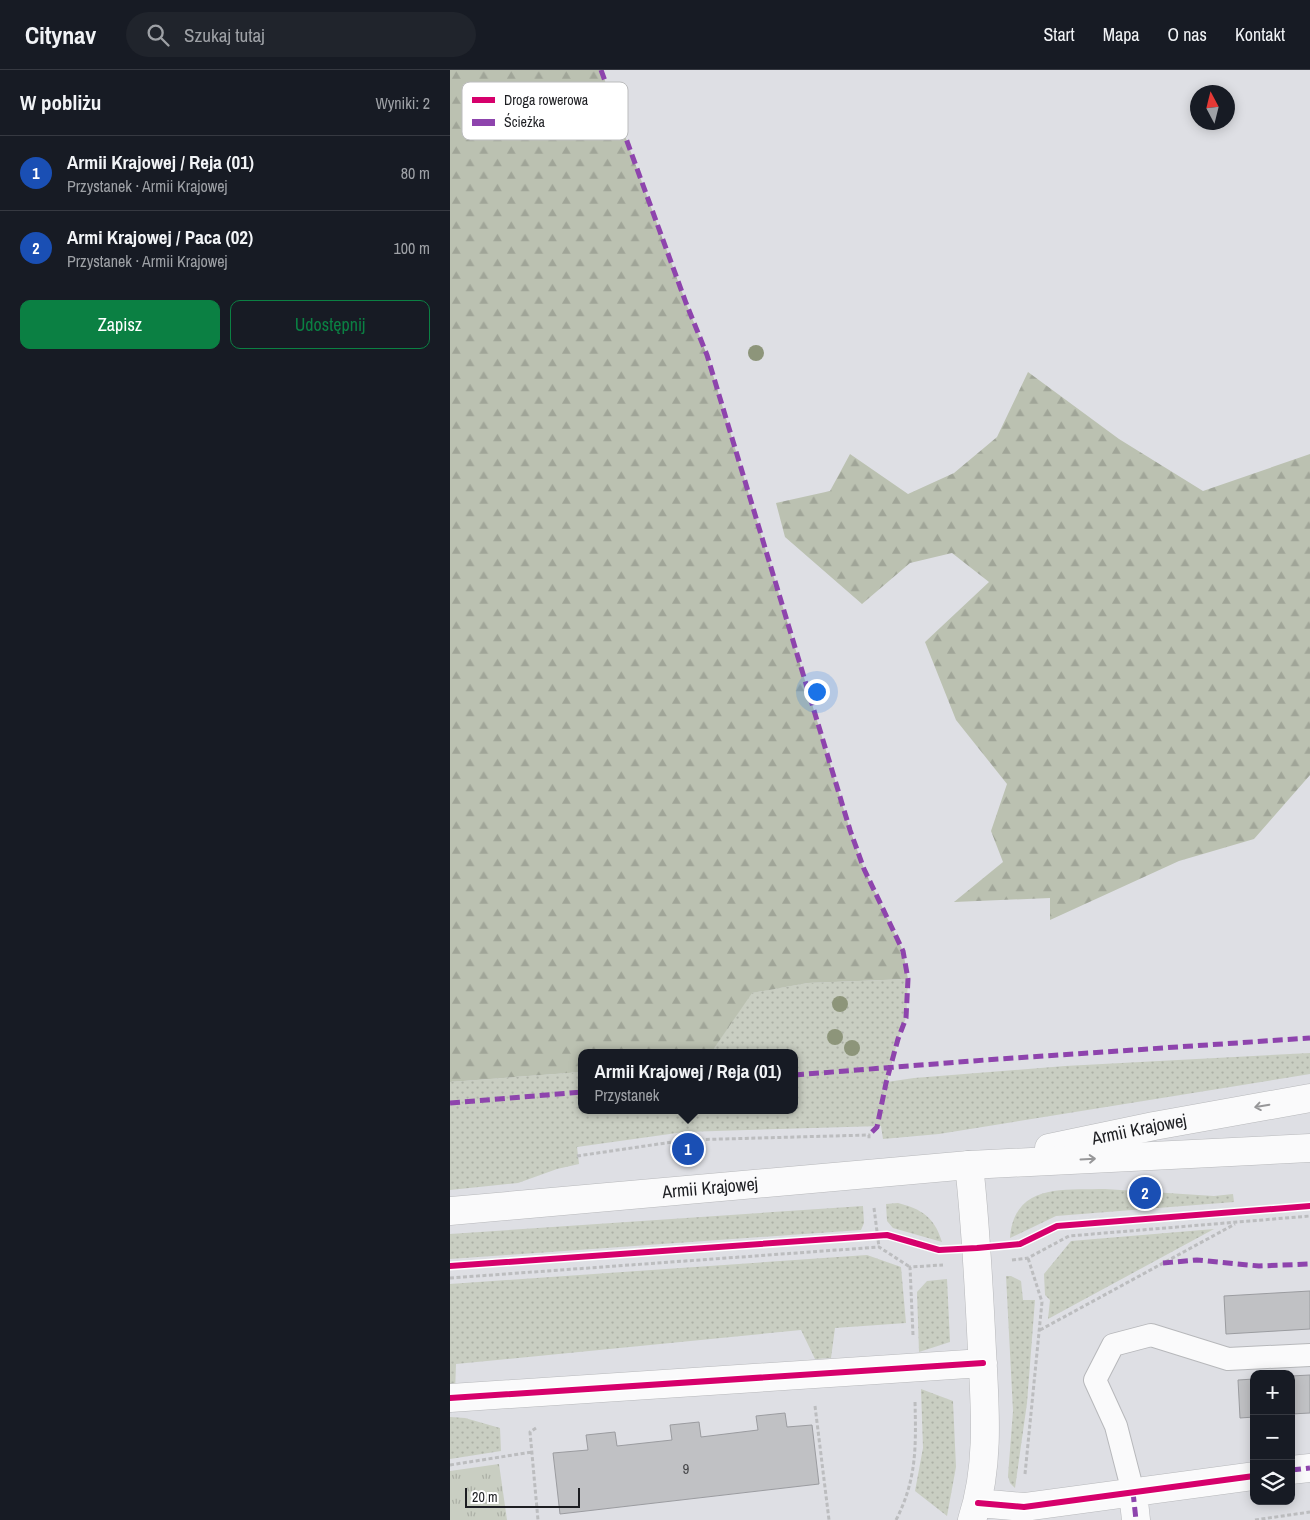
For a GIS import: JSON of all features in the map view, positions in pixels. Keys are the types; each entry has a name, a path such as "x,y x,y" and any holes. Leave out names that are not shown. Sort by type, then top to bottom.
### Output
{"street":[{"name":"Armii Krajowej","path":"969,1165 1154,1126 1310,1098"},
{"name":"Armii Krajowej","path":"450,1211 969,1165 1310,1148"},
{"path":"969,1165 978,1263 986,1430 975,1511 1024,1507 1250,1477"},
{"path":"450,1398 983,1363"},
{"path":"1295,1470 1310,1468"},
{"path":"1133,1492 1136,1520"}],"lane":[{"path":"1133,1492 1116,1426 1096,1380 1113,1345 1151,1335 1228,1360 1310,1355"}],"path":[{"path":"577,1156 686,1140 869,1136"},
{"path":"873,1202 879,1247"},
{"path":"450,1278 879,1247 910,1267 978,1263 1028,1258 1069,1236 1310,1216"},
{"path":"1040,1330 1237,1222"},
{"path":"1024,1507 1023,1488 1042,1302 1028,1258"},
{"path":"896,1520 908,1497 916,1454 915,1368 910,1267"},
{"path":"815,1405 829,1520"},
{"path":"450,1465 532,1452"},
{"path":"1255,1520 1310,1512"}],"green space":[{"path":"450,70 601,70 605,82 462,82 462,140 627,140 707,355 850,830 864,869 903,951 908,979 808,983 752,993 714,1049 578,1049 578,1072 450,1082"},
{"path":"1028,372 1119,439 1203,491 1310,454 1310,775 1254,839 1179,861 1050,920 1050,898 954,902 1003,862 991,831 1007,784 956,720 925,642 989,582 952,553 910,563 862,604 785,537 776,503 830,491 850,454 908,494 954,473 997,437"},
{"path":"908,979 906,1018 898,1039 887,1082 914,1078 1065,1066 1310,1053 1310,1074 939,1134 883,1139 881,1126 684,1132 577,1147 579,1164 557,1169 518,1183 450,1190 450,1082 578,1072 578,1114 798,1114 798,1049 714,1049 751,993 808,983"},
{"path":"1105,1189 1214,1196 1233,1194 1234,1202 1056,1216 1010,1238 1014,1220 1021,1207 1031,1199 1044,1193 1058,1190"},
{"path":"898,1203 914,1208 926,1216 936,1227 942,1242 893,1228 887,1221 886,1204"},
{"path":"863,1206 864,1223 861,1230 450,1259 450,1234"},
{"path":"1214,1229 1048,1319 1050,1300 1045,1295 1044,1274 1071,1241"},
{"path":"867,1255 901,1267 906,1323 835,1328 831,1358 815,1359 801,1330 456,1364 455,1393 450,1393 450,1284"},
{"path":"1006,1276 1011,1276 1021,1281 1023,1300 1035,1300 1027,1403 1015,1488 1010,1483 1008,1476 1013,1411"},
{"path":"947,1279 950,1342 919,1352 917,1292 927,1281"},
{"path":"921,1389 953,1401 956,1467 947,1516 915,1491 923,1448"},
{"path":"450,1417 465,1418 500,1428 501,1451 450,1459"},
{"path":"499,1464 507,1520 450,1520 450,1471"}],"building":[{"path":"1310,1291 1310,1329 1226,1334 1224,1296"},
{"path":"1310,1375 1310,1413 1295,1414 1295,1376"},
{"path":"1250,1379 1250,1417 1240,1418 1238,1380"},
{"path":"785,1413 787,1427 812,1425 819,1484 560,1514 553,1453 588,1450 586,1435 615,1432 617,1446 672,1440 670,1425 699,1422 701,1437 758,1430 756,1416"}],"marked path":[{"path":"601,70 605,82"},
{"path":"627,140 707,355 850,830 864,869 903,951 908,979 906,1018 886,1083 877,1127 869,1135"},
{"path":"798,1075 1310,1038"},
{"path":"450,1103 578,1092"},
{"path":"1163,1263 1197,1260 1259,1266 1310,1264"},
{"path":"1295,1470 1310,1468"},
{"path":"1133,1492 1136,1520"}],"cycle path":[{"path":"450,1266 887,1235 939,1250 977,1248 1020,1244 1057,1226 1310,1206"},
{"path":"450,1398 983,1363"},
{"path":"978,1503 1024,1507 1250,1477"}],"place":[{"name":"Armii Krajowej / Reja (01)","path":"688,1149"},
{"name":"Armi Krajowej / Paca (02)","path":"1145,1193"}]}
